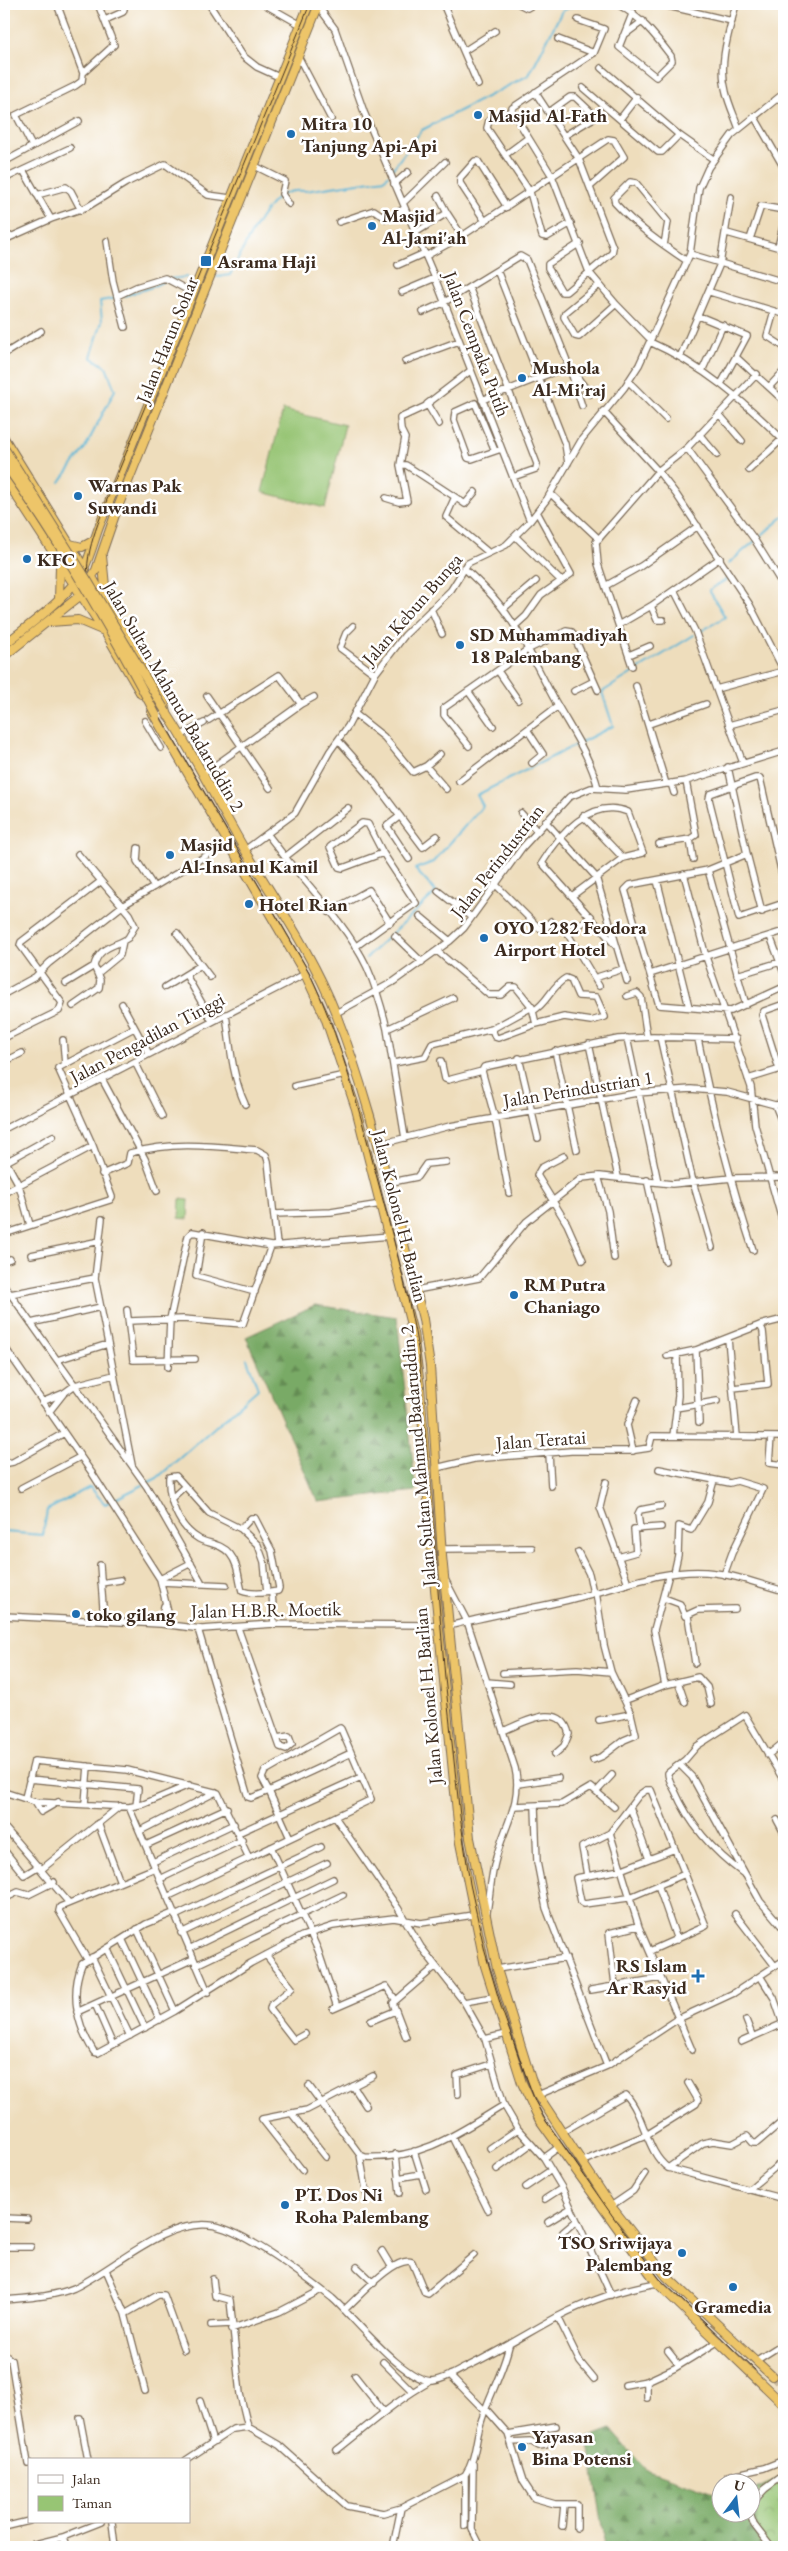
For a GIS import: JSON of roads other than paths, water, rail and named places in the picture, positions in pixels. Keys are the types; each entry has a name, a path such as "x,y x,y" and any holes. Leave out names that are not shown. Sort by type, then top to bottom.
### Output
{"highway":[{"name":"Jalan Harun Sohar","path":"85,566 93,541 309,4"},
{"name":"Jalan Harun Sohar","path":"4,656 81,595 101,551 299,58 318,5"},
{"path":"179,327 188,331"},
{"path":"4,438 85,566 89,578 106,600 164,698 167,714"},
{"name":"Jalan Sultan Mahmud Badaruddin 2","path":"4,448 90,583 313,964 336,1013 351,1055 422,1313 430,1366 441,1549 446,1581 467,1813 497,1970 538,2095 611,2206 666,2276 772,2376"},
{"name":"Jalan Sultan Mahmud Badaruddin 2","path":"4,463 92,600 140,682 158,720"},
{"name":"Jalan Kolonel H. Barlian","path":"4,478 105,632 305,974 325,1017 345,1074 390,1236 409,1316 420,1386 426,1487 456,1814 473,1916 493,1997 526,2093 540,2119 559,2147 657,2283 784,2405"},
{"path":"50,548 61,545 66,537"},
{"path":"70,544 82,547 93,541"},
{"path":"101,551 106,600"},
{"path":"59,599 60,563"},
{"path":"4,645 59,599 74,584 85,566"},
{"path":"74,584 89,578"},
{"path":"90,609 97,600 106,600"},
{"path":"48,622 65,619 78,620 105,632"},
{"path":"409,1316 422,1313"},
{"path":"456,1814 467,1813"}],"street":[{"path":"57,4 84,73"},
{"path":"32,146 16,115 76,86 82,81 84,73 114,45 98,4"},
{"path":"105,20 122,12 124,9 121,4"},
{"path":"209,4 243,56 257,67 279,77"},
{"path":"264,4 301,25"},
{"path":"443,4 478,85"},
{"path":"520,5 527,8 534,4"},
{"path":"618,4 633,12 643,21 672,58 658,76 654,76 618,47 633,12"},
{"path":"736,4 725,44 725,87 739,130"},
{"name":"Jalan Cempaka Putih","path":"318,5 335,29 364,112 435,278 443,303 482,400 498,450 513,478 530,521"},
{"path":"668,6 732,20"},
{"path":"578,20 604,29 594,53 512,109 552,176 580,243 589,272 599,285 650,341 680,357 721,384 737,396 783,440 749,470"},
{"path":"621,37 643,21"},
{"path":"464,51 495,31"},
{"path":"558,39 594,53"},
{"path":"299,58 331,119"},
{"path":"601,68 679,135 713,159"},
{"path":"583,88 658,152 662,152 679,135"},
{"path":"535,92 579,159 614,248 612,253 566,292 562,292 548,268 548,264 580,243"},
{"name":"Jalan Kebun Bunga","path":"245,850 268,835 295,813 355,714 375,674 409,630 451,590 464,568 471,561 506,545 530,521 551,494 573,455 603,411 628,382 650,341 690,254 699,188 713,159 726,141 784,93"},
{"path":"549,112 570,97 576,97 592,113 592,119 564,136"},
{"path":"620,119 637,97"},
{"path":"505,112 489,120 487,126 530,192 542,236 547,237 571,223"},
{"path":"754,116 784,168"},
{"path":"4,162 79,121"},
{"path":"506,155 528,138"},
{"path":"398,265 425,255 462,236 610,139 614,140 625,156 591,186"},
{"path":"4,180 70,148"},
{"path":"485,221 460,184 460,178 475,161 478,161 507,207"},
{"path":"339,222 374,210 387,219 404,206 445,162"},
{"path":"4,240 51,219 81,210 126,183 166,164 208,195 230,198"},
{"path":"255,166 285,181 282,196 289,204"},
{"path":"22,170 51,219"},
{"path":"393,182 408,172"},
{"path":"664,245 668,222 636,183 630,182 614,198 615,202 635,225 687,261"},
{"path":"37,195 66,187 71,191 81,210"},
{"path":"438,196 462,236"},
{"path":"680,357 710,292 720,264 727,233 731,197"},
{"path":"750,239 761,206 784,210"},
{"path":"415,234 447,213"},
{"path":"727,233 781,248 784,222"},
{"path":"107,241 117,297 125,327"},
{"path":"690,254 784,282"},
{"path":"423,312 443,303 520,256 527,260 569,366 582,406"},
{"path":"497,270 540,376 566,448 568,463"},
{"path":"402,292 435,278"},
{"path":"117,297 136,287 168,279 193,293"},
{"path":"599,285 565,313 564,317 575,336 579,337 616,304"},
{"path":"469,287 537,464 536,468 513,478"},
{"path":"710,292 784,314"},
{"path":"774,311 767,336 784,348"},
{"path":"699,316 747,336 721,384"},
{"path":"702,371 723,325"},
{"path":"4,354 41,330"},
{"path":"405,361 459,341"},
{"path":"736,357 784,400"},
{"path":"482,400 569,366"},
{"path":"569,366 590,394"},
{"path":"386,498 399,502 406,501 400,465 405,438 401,430 400,418 427,405 470,371"},
{"path":"770,386 784,371"},
{"path":"632,666 595,551 599,538 658,471 687,448 698,434 757,374"},
{"path":"628,382 666,420"},
{"path":"475,403 498,450 472,459 468,458 454,420 455,412 475,403"},
{"path":"427,405 439,424"},
{"path":"603,411 658,471 698,526 750,605 784,671 716,689"},
{"path":"719,414 742,441"},
{"path":"698,434 717,455"},
{"path":"566,448 573,455"},
{"path":"687,448 756,541 784,585"},
{"path":"400,465 406,465 465,504 475,492"},
{"path":"551,494 599,538"},
{"path":"455,498 446,517 488,552"},
{"path":"515,626 526,616 541,595 560,580 571,575 572,572 537,512"},
{"path":"607,586 641,566 698,526"},
{"path":"516,536 560,580"},
{"path":"620,624 651,606 720,558"},
{"path":"464,568 503,609 515,626 558,706 581,742 593,769 598,788"},
{"path":"503,609 536,581"},
{"path":"674,590 696,634 743,763"},
{"path":"651,606 657,620 663,620"},
{"path":"431,609 442,634"},
{"path":"352,626 340,648 375,674"},
{"path":"469,746 443,712 444,708 527,650 566,631 572,632 598,690"},
{"path":"629,655 650,646"},
{"path":"498,671 518,700"},
{"path":"180,736 219,714 279,675 300,704"},
{"path":"574,691 594,681"},
{"path":"636,686 674,794"},
{"path":"468,691 493,726"},
{"path":"207,696 270,788"},
{"path":"203,774 242,748 300,704 314,697"},
{"path":"648,724 706,704"},
{"path":"459,781 515,736 528,731 558,706"},
{"path":"729,725 784,710"},
{"path":"355,714 384,737 413,772 426,766 440,754"},
{"path":"151,730 158,720"},
{"path":"146,721 161,748"},
{"path":"528,731 543,754 532,763"},
{"path":"338,740 369,776 423,847 437,836"},
{"name":"Jalan Perindustrian","path":"336,1013 377,992 450,941 472,917 495,884 545,821 569,797 580,791 598,788 626,790 669,784 784,751"},
{"path":"426,766 446,789"},
{"path":"728,767 762,912"},
{"path":"784,883 760,778 712,792 709,796 739,918 762,912 784,903"},
{"path":"659,844 690,840 695,838 697,834 686,780"},
{"path":"285,857 348,808"},
{"path":"572,896 623,858 642,854 643,851 628,812 593,812 583,816 561,837 542,864 572,896 591,916 616,946"},
{"path":"521,813 537,831"},
{"path":"400,816 387,826 409,860"},
{"path":"583,816 623,858"},
{"path":"545,821 596,877 627,981"},
{"path":"355,947 416,903 383,853 368,824 364,823 330,847 342,868 383,853"},
{"path":"268,835 329,912 367,966 377,992 387,1029 405,1138"},
{"path":"690,840 693,859"},
{"path":"775,843 784,840"},
{"path":"4,994 42,972 49,963 122,906 229,842"},
{"path":"138,848 137,861 154,887"},
{"path":"66,983 94,966 99,955 109,946 128,938 135,926 122,906 78,854"},
{"path":"747,854 708,870 630,885 626,890 659,1004 725,1011 736,1010 784,987"},
{"path":"708,870 746,1005"},
{"path":"684,874 706,957 736,1038 748,1079 755,1125 768,1178 784,1226"},
{"path":"657,880 680,965 689,1007"},
{"path":"4,1038 59,1011 62,1007 62,1003 42,972 20,945 21,942 100,882"},
{"path":"495,884 539,928 545,929 551,921"},
{"path":"329,912 369,890 390,923"},
{"path":"438,891 472,917"},
{"path":"420,916 450,941"},
{"path":"568,935 591,916"},
{"path":"563,926 599,986"},
{"path":"650,974 784,932"},
{"path":"177,933 210,977"},
{"path":"395,936 422,962"},
{"path":"770,936 784,973"},
{"path":"98,973 120,955 123,941"},
{"path":"437,951 489,995 501,996 512,986 532,1009 536,1024"},
{"path":"737,975 780,962"},
{"path":"165,987 201,965"},
{"path":"73,1006 99,988 100,980 94,966"},
{"path":"594,978 623,969"},
{"name":"Jalan Pengadilan Tinggi","path":"4,1129 305,974"},
{"path":"186,975 212,1021"},
{"path":"394,1063 427,1056 432,1044 492,1029 524,1009 532,1009 546,1001 556,984 566,978 570,980 578,996 596,997 605,1017 591,1022 564,1017 536,1024 498,1038 492,1029"},
{"path":"627,996 637,993 641,997 647,1037"},
{"path":"387,1029 453,998"},
{"path":"122,1004 149,1054"},
{"path":"748,1079 781,1068 762,1015 764,1011 784,1004"},
{"path":"226,1014 235,1073 239,1091 245,1104"},
{"path":"4,1234 110,1200 112,1197 72,1094 58,1070 65,1064 134,1028"},
{"path":"660,1037 693,1182 712,1247"},
{"path":"441,1061 445,1079 448,1080 482,1071 484,1067 519,1058 627,1038 736,1038"},
{"path":"627,1038 637,1092 658,1182"},
{"path":"698,1039 708,1091 753,1250"},
{"path":"62,1040 65,1064"},
{"path":"589,1044 618,1177"},
{"path":"555,1051 577,1150"},
{"path":"4,1062 22,1053"},
{"path":"519,1058 538,1138"},
{"path":"135,1062 162,1116"},
{"path":"482,1071 495,1118 509,1193"},
{"path":"295,1086 345,1074"},
{"path":"102,1079 140,1150 158,1191"},
{"name":"Jalan Perindustrian 1","path":"377,1145 495,1118 637,1092 672,1090 708,1091 738,1094 775,1105 784,1104"},
{"path":"775,1105 784,1128"},
{"path":"30,1225 19,1186 5,1160 53,1136"},
{"path":"102,1174 128,1163 128,1154 140,1150 179,1144 257,1150 266,1155 268,1161 274,1214 274,1246 245,1321 241,1325 170,1319 129,1321"},
{"path":"4,1193 93,1146"},
{"path":"564,1156 537,1172 552,1202 567,1224 583,1260"},
{"path":"387,1183 417,1176 426,1164 446,1162"},
{"path":"598,1176 608,1210 614,1258"},
{"path":"416,1290 479,1278 526,1222 582,1178 598,1176 618,1177 672,1184 732,1178 784,1177"},
{"path":"647,1180 664,1261"},
{"path":"274,1214 331,1212 381,1204"},
{"path":"102,1219 95,1278 133,1467"},
{"path":"168,1367 170,1319 188,1236 192,1232 203,1232 274,1246 390,1236"},
{"path":"203,1232 195,1271 196,1276 255,1292"},
{"path":"31,1255 100,1241"},
{"path":"10,1294 95,1278"},
{"path":"4,1285 147,1487 202,1583"},
{"path":"31,1323 101,1307"},
{"path":"127,1310 133,1360 168,1358 195,1360"},
{"path":"667,1356 696,1350 784,1319"},
{"path":"733,1388 768,1384 763,1331 760,1326"},
{"path":"728,1339 737,1436"},
{"path":"58,1360 108,1344"},
{"path":"4,1346 105,1494 160,1580 171,1625"},
{"path":"696,1350 700,1404 699,1422"},
{"path":"677,1354 676,1408 673,1436 784,1437"},
{"path":"42,1402 64,1393 75,1385 114,1375"},
{"path":"50,1412 64,1393"},
{"path":"633,1451 627,1425 637,1400"},
{"path":"676,1408 717,1400"},
{"path":"4,1459 8,1462 13,1462 64,1433"},
{"name":"Jalan Teratai","path":"436,1468 474,1459 579,1451 633,1451 649,1448 651,1436 673,1436"},
{"path":"771,1436 769,1463 784,1465"},
{"path":"549,1454 551,1486"},
{"path":"22,1488 80,1457"},
{"path":"659,1469 730,1483 737,1481 763,1489 732,1553 724,1575"},
{"path":"242,1529 252,1517 255,1519 274,1557 278,1591 270,1592 242,1591 234,1560 222,1547 196,1537 174,1510 170,1476 176,1476 211,1514 242,1529 248,1534 262,1554 270,1592 274,1624"},
{"path":"665,1685 654,1633 678,1554 679,1526 691,1530 708,1502 714,1480"},
{"path":"606,1482 600,1507 628,1583"},
{"path":"173,1497 185,1486"},
{"path":"640,1529 638,1514 640,1510 661,1506"},
{"path":"618,1556 635,1552 633,1531 660,1527"},
{"path":"248,1534 260,1530"},
{"path":"441,1549 532,1548"},
{"path":"578,1552 589,1574 611,1672 626,1700 636,1735 603,1756 593,1760"},
{"path":"160,1580 191,1563"},
{"path":"100,1565 104,1621"},
{"path":"449,1626 671,1574 707,1572 784,1591"},
{"path":"172,1573 176,1581"},
{"path":"101,1583 120,1580"},
{"path":"160,1580 226,1585"},
{"path":"446,1581 467,1621 503,1731 518,1784 514,1806 496,1857 486,1919"},
{"path":"664,1598 680,1604 684,1615 688,1616"},
{"path":"161,1624 165,1604"},
{"path":"688,1616 698,1610 735,1609"},
{"name":"Jalan H.B.R. Moetik","path":"4,1616 161,1624 198,1629 238,1628 274,1624 438,1625"},
{"path":"688,1616 695,1663"},
{"path":"238,1628 277,1738"},
{"path":"198,1629 248,1797 251,1798 269,1791 351,1753"},
{"path":"502,1673 576,1669 611,1672"},
{"path":"626,1700 665,1685 700,1677 707,1688 711,1704"},
{"path":"487,1682 510,1684"},
{"path":"678,1682 685,1702"},
{"path":"599,1720 631,1714"},
{"path":"503,1731 542,1715 556,1717 564,1723 569,1734 564,1746 555,1754"},
{"path":"744,1874 717,1852 685,1815 667,1775 680,1765 697,1746 745,1716 784,1781"},
{"path":"167,1897 370,1800 341,1728 263,1773 262,1778 290,1838"},
{"path":"768,1755 784,1742"},
{"path":"25,1798 34,1761 127,1770 190,1785 216,1792 221,1796 249,1858"},
{"path":"680,1765 692,1777 760,1901 784,1930"},
{"path":"85,1804 88,1766"},
{"path":"597,1791 612,1775"},
{"path":"238,1833 361,1777"},
{"path":"518,1784 558,1778"},
{"path":"29,1779 138,1789 133,1807 140,1831 208,1992"},
{"path":"4,1792 35,1802 133,1807 190,1785"},
{"path":"514,1806 562,1804 590,1787 614,1807"},
{"path":"587,1875 582,1847 610,1833 643,1792 651,1790 706,1927 650,1951"},
{"path":"140,1831 216,1792"},
{"path":"35,1802 41,1812 58,1802"},
{"path":"4,1850 23,1874 41,1867 120,1806"},
{"path":"535,1806 535,1843 543,1894 607,2066"},
{"path":"630,1807 649,1859"},
{"path":"146,1845 227,1808"},
{"path":"335,1816 404,1920 464,2002 485,2039 504,2106 518,2129 544,2158 562,2188 611,2295"},
{"path":"777,1820 784,1832"},
{"path":"98,1823 120,1882"},
{"path":"153,1862 234,1824"},
{"path":"6,1829 54,1882 69,1903"},
{"path":"610,1833 628,1898 638,1926 692,2050"},
{"path":"160,1879 242,1840"},
{"path":"271,1847 310,1933 335,2008 386,1986 395,2000"},
{"path":"320,1847 137,1929 82,1964 76,1981 77,2012 94,2052 98,2053 160,2020 266,1955 310,1933 361,1922 394,1918 421,1923 473,1916"},
{"path":"675,1849 620,1870 587,1875 575,1880 582,1903 628,1898 686,1874"},
{"path":"182,1933 327,1863"},
{"path":"130,2036 90,1958 59,1911 60,1907 155,1868"},
{"path":"189,1948 333,1879"},
{"path":"4,1898 18,1892 28,1895 54,1882"},
{"path":"658,1885 677,1940"},
{"path":"77,2012 343,1895"},
{"path":"735,1914 775,1966"},
{"path":"615,1985 609,1933 638,1926"},
{"path":"137,1929 175,2011"},
{"path":"122,1939 160,2020"},
{"path":"107,1948 145,2028"},
{"path":"266,1955 292,1988 271,2005 270,2009 294,2040 305,2034"},
{"path":"497,1970 566,1958"},
{"path":"538,2095 607,2066 678,2019 734,1993 784,1960"},
{"path":"406,2037 393,2005 395,2000 436,1966"},
{"path":"741,2042 752,2035 783,2024 774,1998 760,1976"},
{"path":"591,1990 662,1978"},
{"path":"464,2002 493,1997"},
{"path":"95,2004 113,2045"},
{"path":"371,2021 395,2011"},
{"path":"746,2020 752,2035"},
{"path":"485,2039 506,2034"},
{"path":"458,2094 457,2075 491,2064"},
{"path":"302,2170 262,2119 292,2114 321,2104 373,2076"},
{"path":"581,2162 648,2134 697,2104 698,2100 688,2083"},
{"path":"309,2086 360,2155 367,2195"},
{"path":"353,2086 366,2106"},
{"path":"562,2132 626,2096 648,2134 658,2157 668,2168 783,2198"},
{"path":"360,2155 371,2157 396,2154 437,2145 504,2106"},
{"path":"292,2114 326,2157"},
{"path":"668,2168 706,2142 732,2144 747,2136 753,2143 756,2143 784,2120"},
{"path":"490,2148 518,2129"},
{"path":"452,2137 488,2210"},
{"path":"496,2169 531,2144"},
{"path":"544,2158 559,2147"},
{"path":"414,2151 426,2189"},
{"path":"396,2154 400,2193"},
{"path":"748,2190 784,2160"},
{"path":"526,2187 551,2170"},
{"path":"611,2206 633,2191 645,2173"},
{"path":"398,2178 421,2174"},
{"path":"545,2199 562,2188"},
{"path":"548,2222 571,2208"},
{"path":"4,2218 27,2219"},
{"path":"563,2232 576,2221"},
{"path":"4,2300 73,2288 168,2232 186,2226 212,2225 240,2236 266,2251 321,2290 401,2365 416,2376 432,2381"},
{"path":"4,2246 31,2247"},
{"path":"382,2251 391,2266"},
{"path":"344,2310 391,2266 406,2260 412,2262 425,2293 428,2294 474,2255"},
{"path":"357,2267 374,2283"},
{"path":"106,2270 125,2314 145,2391"},
{"path":"213,2278 215,2296 230,2300 231,2327 240,2394 248,2427"},
{"path":"336,2450 383,2411 412,2391 509,2346 558,2317 611,2295 657,2283"},
{"path":"211,2325 231,2327 279,2312 321,2290"},
{"path":"125,2314 158,2295 164,2295 184,2350"},
{"path":"558,2317 580,2362 594,2379"},
{"path":"625,2385 647,2381 679,2365 719,2341"},
{"path":"757,2360 784,2343"},
{"path":"481,2547 472,2529 474,2459 485,2410 504,2367 509,2346"},
{"path":"668,2352 679,2365"},
{"path":"4,2354 11,2360 28,2464"},
{"path":"383,2362 412,2391"},
{"path":"450,2375 508,2434 528,2492 537,2500 564,2505 578,2504 577,2528"},
{"path":"355,2376 383,2411"},
{"path":"647,2381 647,2398"},
{"path":"200,2401 213,2442"},
{"path":"80,2418 88,2458"},
{"path":"508,2434 556,2426"},
{"path":"189,2458 233,2429 248,2427 279,2445 347,2506 383,2513 401,2508 465,2475"},
{"path":"511,2442 530,2440 539,2446 546,2445"},
{"path":"465,2526 465,2475 474,2459"},
{"path":"741,2474 784,2460"},
{"path":"760,2494 784,2475"},
{"path":"562,2526 564,2505"},
{"path":"393,2547 401,2508"},
{"path":"4,2527 28,2521"},
{"path":"23,2547 51,2544 63,2537 96,2524"},
{"path":"112,2524 115,2547"},
{"path":"754,2524 772,2547"},
{"path":"63,2537 66,2547"}],"waterway":[{"path":"391,171 422,130 529,75 562,11 577,4"},
{"path":"217,277 230,275 262,215 282,194 385,179 388,175"},
{"path":"170,279 187,277"},
{"path":"124,296 164,281"},
{"path":"60,482 85,448 115,390 106,367 91,357 102,321 100,301 117,298"},
{"path":"728,564 784,516"},
{"path":"698,633 725,617 709,590 729,578 728,576"},
{"path":"366,958 436,892 415,869 433,862 483,806 477,795 613,726 602,692 694,635"},
{"path":"147,1483 157,1478 258,1389 247,1359"},
{"path":"4,1532 43,1535 47,1510 90,1487 105,1504 143,1485"}],"tunnel":[{"path":"772,2376 784,2388"}],"tram line":[{"path":"310,4 108,497 90,550 88,563 90,590 95,604 309,972 330,1021 355,1097 400,1264 419,1355 445,1678 460,1816 470,1884 485,1952 502,2010 535,2101 546,2121 659,2278 755,2370"}],"place":[{"name":"Masjid Al-Fath","path":"478,115"},
{"name":"Mitra 10 Tanjung Api-Api","path":"291,134"},
{"name":"Masjid Al-Jami'ah","path":"372,226"},
{"name":"Asrama Haji","path":"206,261"},
{"name":"Mushola Al-Mi'raj","path":"522,378"},
{"name":"Warnas Pak Suwandi","path":"78,496"},
{"name":"KFC","path":"27,559"},
{"name":"SD Muhammadiyah 18 Palembang","path":"460,645"},
{"name":"Masjid Al-Insanul Kamil","path":"170,855"},
{"name":"Hotel Rian","path":"249,904"},
{"name":"OYO 1282 Feodora Airport Hotel","path":"484,938"},
{"name":"RM Putra Chaniago","path":"514,1295"},
{"name":"toko gilang","path":"76,1614"},
{"name":"RS Islam Ar Rasyid","path":"698,1976"},
{"name":"PT. Dos Ni Roha Palembang","path":"285,2205"},
{"name":"TSO Sriwijaya Palembang","path":"682,2253"},
{"name":"Gramedia","path":"733,2287"},
{"name":"Yayasan Bina Potensi","path":"522,2447"}]}
